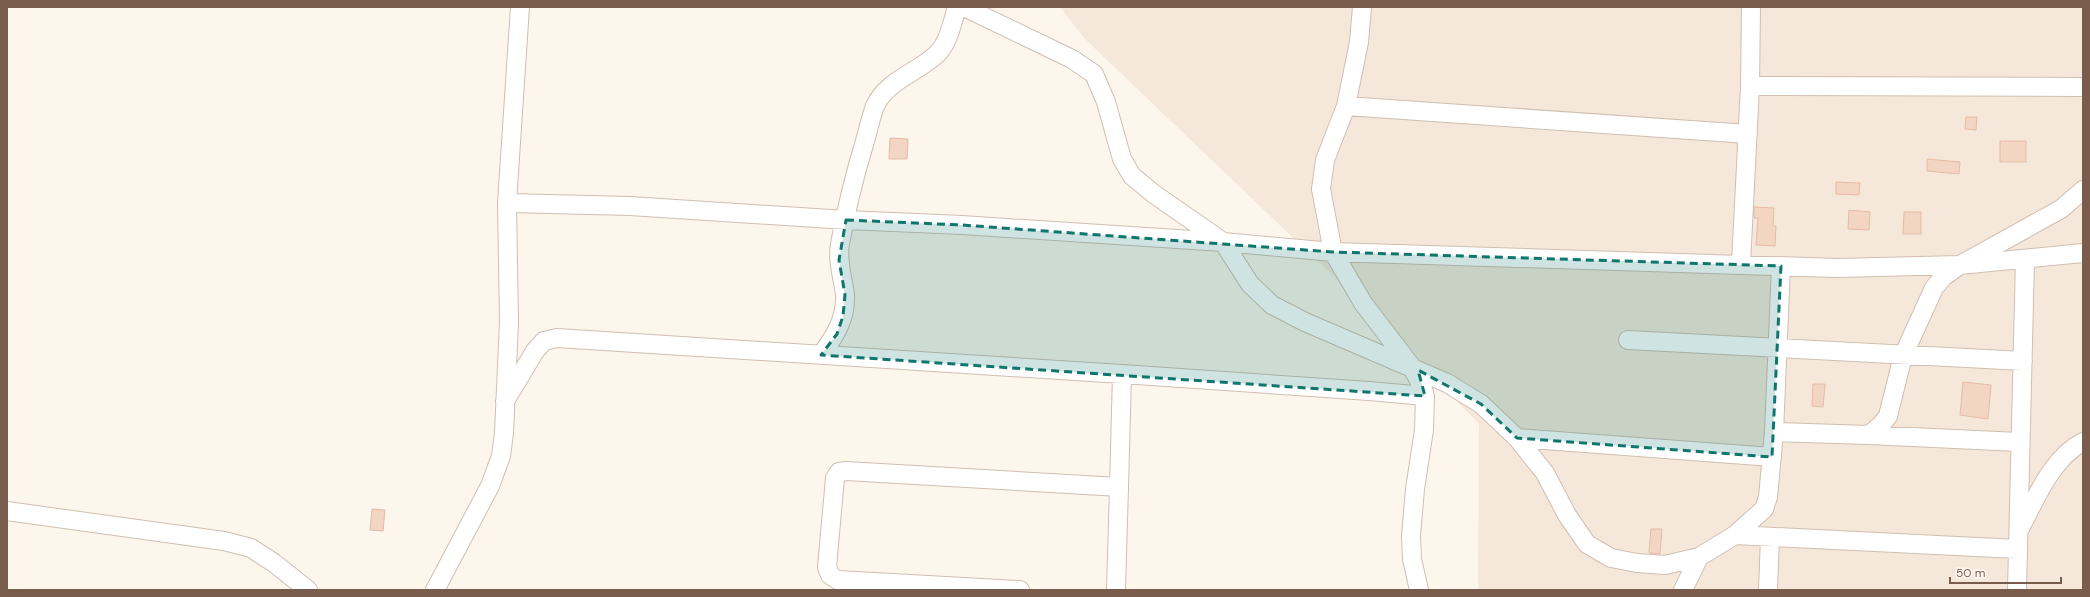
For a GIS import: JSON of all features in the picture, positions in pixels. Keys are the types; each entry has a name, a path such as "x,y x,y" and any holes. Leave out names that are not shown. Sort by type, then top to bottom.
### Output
{"street":[{"path":"435,590 490,486 501,456 505,402 509,289 507,203 520,7"},
{"path":"821,355 837,334 844,316 845,296 839,260 840,244 859,162 875,107 882,95 893,84 937,53 947,39 957,7"},
{"path":"964,7 1072,59 1094,74 1106,102 1122,159 1132,176 1154,194 1222,242 1250,284 1272,305 1305,322 1411,366 1446,383 1481,404 1517,438 1545,474 1567,515 1588,544 1611,558 1637,563 1665,565 1699,557 1735,535 1764,509 1768,497 1774,432 1781,266"},
{"path":"1362,7 1359,42 1346,106 1325,160 1322,189 1333,252 1363,303 1411,366 1422,386 1425,396 1424,430 1414,489 1411,536 1412,560 1419,590"},
{"path":"1741,264 1750,86 1751,7"},
{"path":"1750,86 2083,87"},
{"path":"1346,106 1748,134"},
{"path":"1869,434 1881,425 1888,416 1903,356 1934,288 1943,277 1960,265 2061,209 2083,190"},
{"path":"507,203 630,206 846,220 962,225 1222,242 1333,252 1880,269 1960,265 2083,253"},
{"path":"2017,590 2019,442 2023,361 2025,259"},
{"path":"505,402 535,351 544,341 558,338 1122,374 1425,396"},
{"path":"1628,340 1903,356 2023,361"},
{"path":"1116,590 1122,374"},
{"path":"1774,432 1869,434 2019,442"},
{"path":"1517,438 1772,457"},
{"path":"2017,541 2049,476 2065,455 2083,442"},
{"path":"1020,590 838,580 830,575 827,567 835,478 839,472 846,471 1119,487"},
{"path":"7,511 224,542 251,548 274,563 308,590"},
{"path":"1735,535 1770,537 2017,541"},
{"path":"1768,590 1770,537"},
{"path":"1683,590 1699,557"}],"highlighted area":[{"path":"846,220 962,225 1333,252 1781,266 1772,457 1517,438 1481,404 1418,370 1425,396 821,355 837,334 843,316 845,295 839,260"}],"shaded area":[{"path":"1060,7 2083,7 2083,590 1478,590 1479,424 1332,275 1084,38"}],"building":[{"path":"1966,117 1977,117 1976,130 1965,129"},
{"path":"890,138 908,139 907,159 889,159"},
{"path":"2000,141 2026,141 2026,162 2000,162"},
{"path":"1927,159 1960,162 1959,174 1927,171"},
{"path":"1836,182 1860,183 1859,195 1836,194"},
{"path":"1754,207 1774,208 1773,226 1776,226 1775,246 1756,245 1758,218 1754,218"},
{"path":"1849,210 1870,212 1869,230 1848,229"},
{"path":"1904,212 1921,212 1921,234 1903,234"},
{"path":"1963,382 1991,385 1988,419 1960,415"},
{"path":"1813,384 1825,384 1823,407 1812,406"},
{"path":"372,509 385,510 383,531 370,530"},
{"path":"1651,529 1662,529 1660,554 1649,553"}]}
